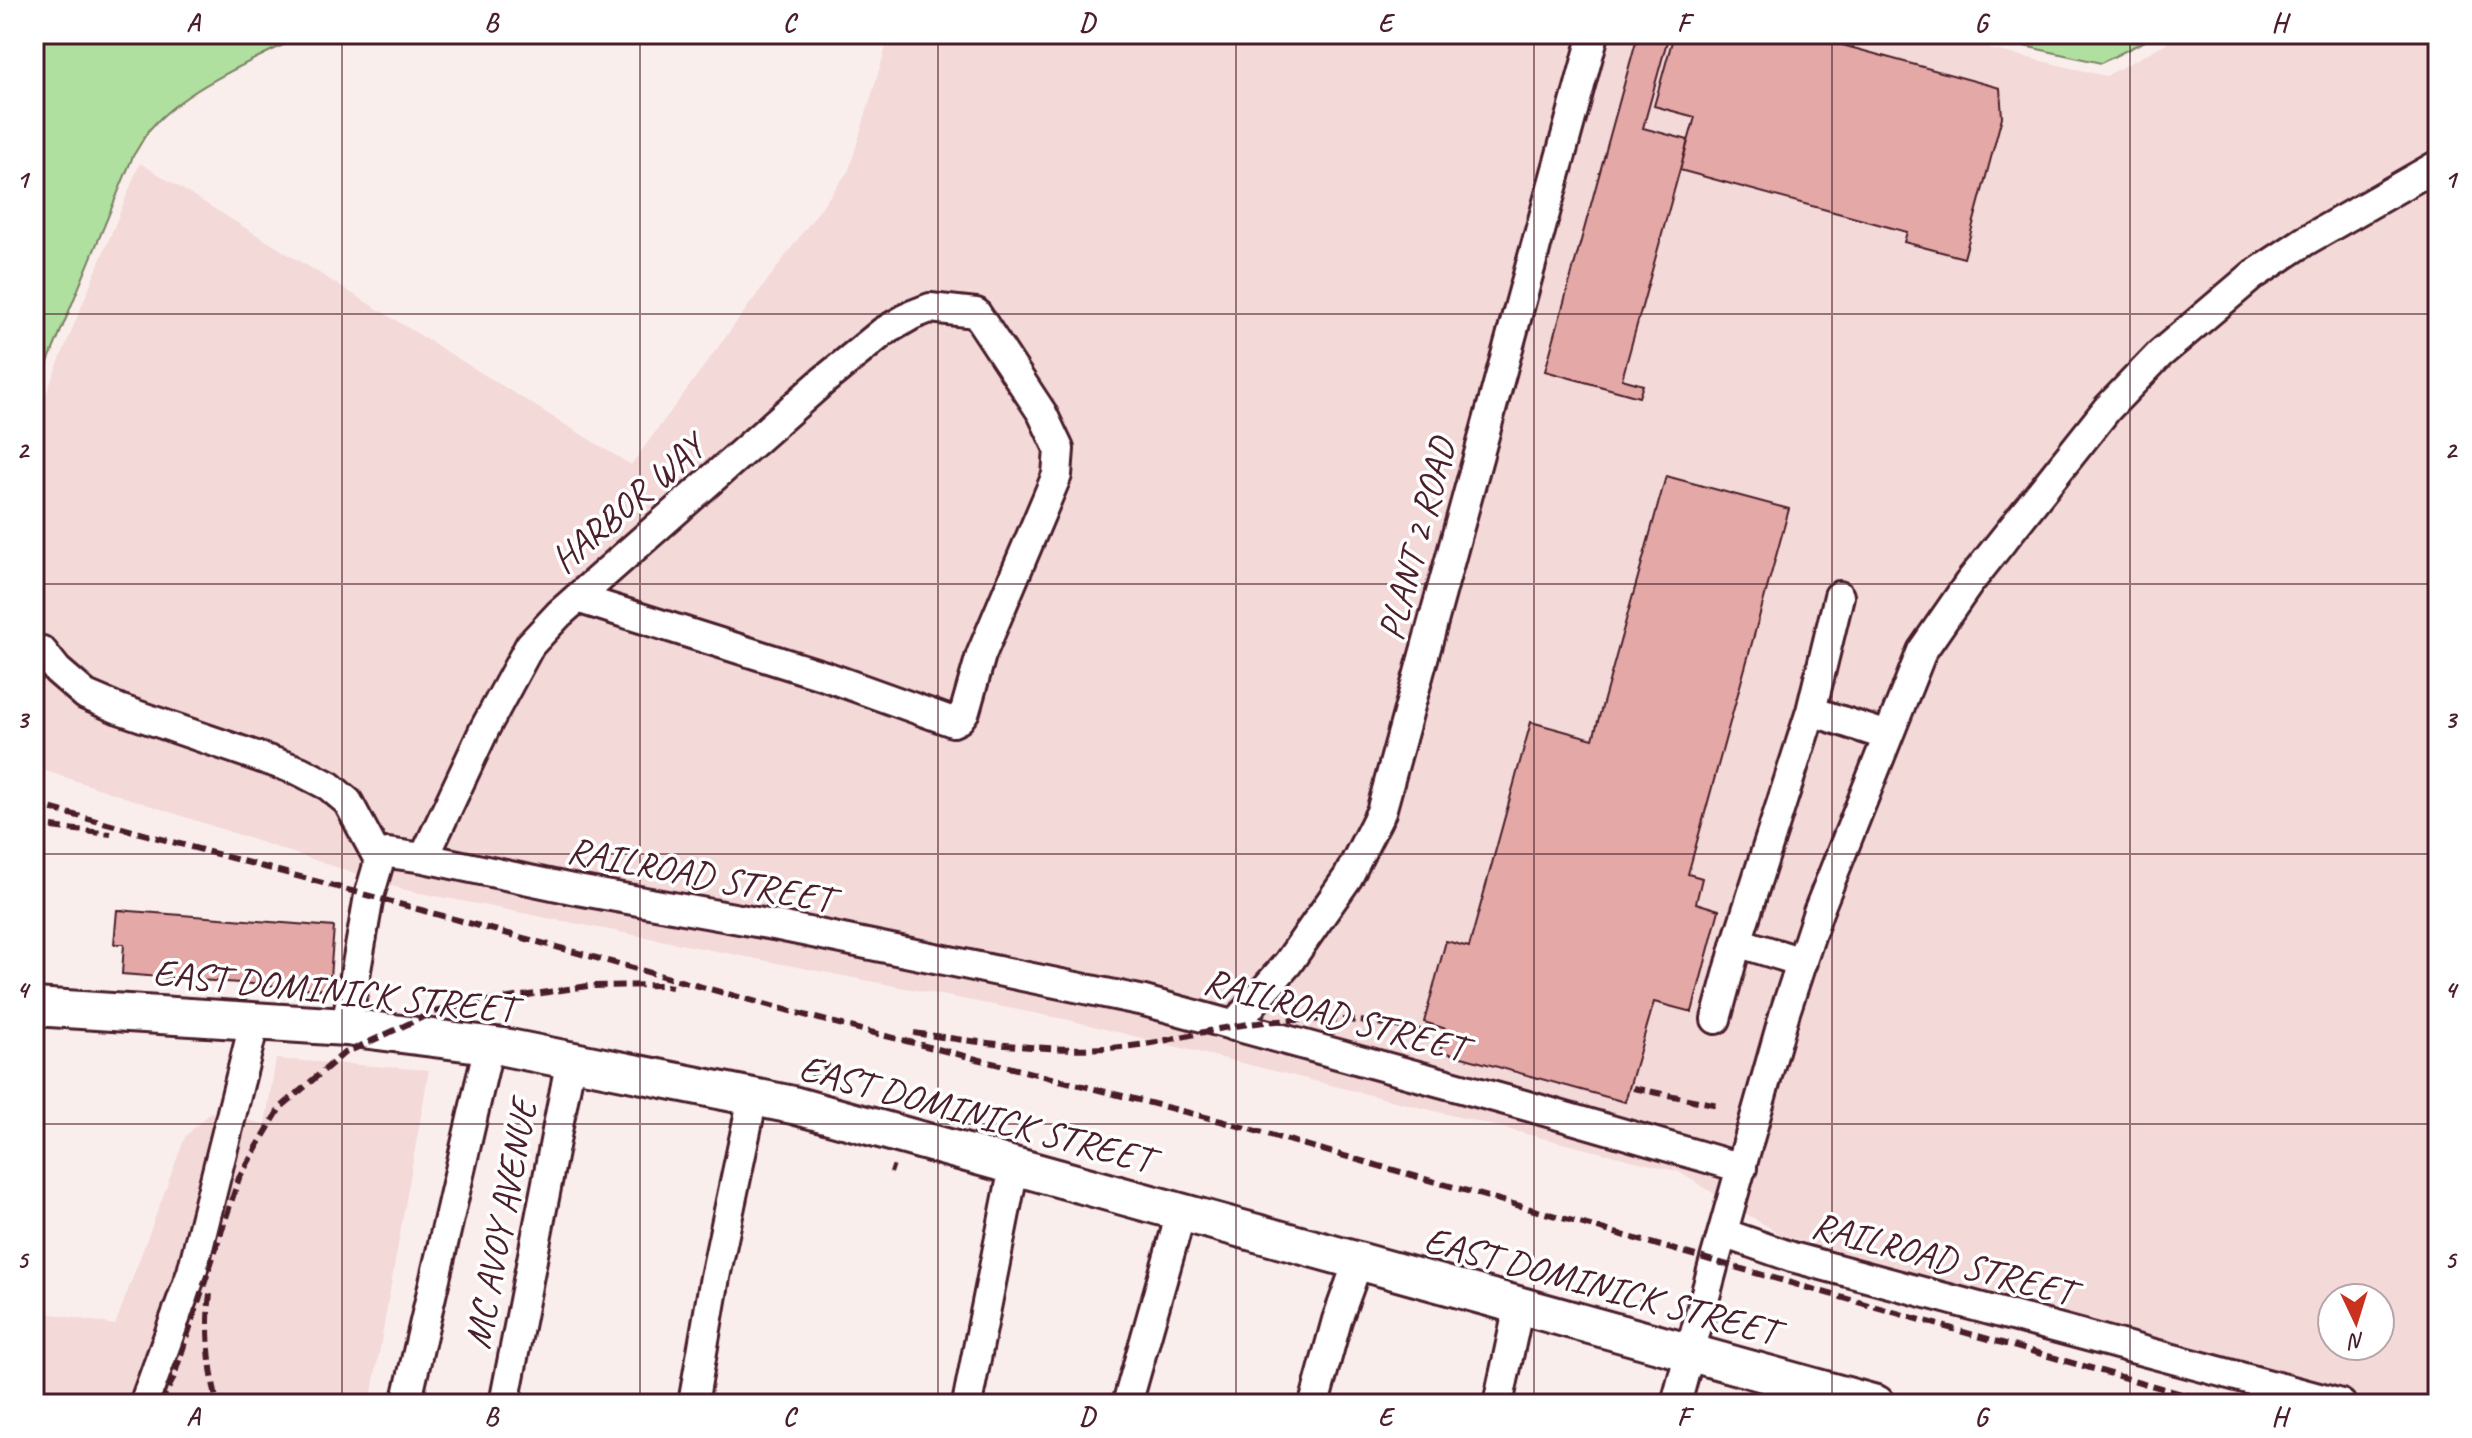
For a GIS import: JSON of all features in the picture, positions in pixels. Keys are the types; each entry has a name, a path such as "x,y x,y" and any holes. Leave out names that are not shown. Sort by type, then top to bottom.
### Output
{"main road":[{"name":"EAST DOMINICK STREET","path":"34,1007 346,1027 489,1045 793,1105 1867,1403"}],"street":[{"name":"PLANT 2 ROAD","path":"1233,1026 1288,963 1348,877 1381,812 1594,34"},
{"path":"1676,1404 1785,1012 1818,912 1922,651 1969,583 2107,409 2160,354 2252,276 2305,241 2438,165"},
{"name":"HARBOR WAY","path":"424,858 485,728 530,645 577,598 883,332 930,308 976,313 1042,413 1059,449 1057,475 981,655 965,711 953,722 825,676 577,598"},
{"path":"1716,1019 1737,942 1811,711 1839,596"},
{"path":"42,651 57,670 86,695 300,771 329,786 348,802 379,860 366,908 346,1027"},
{"path":"1811,711 1888,736"},
{"name":"RAILROAD STREET","path":"379,860 381,855 388,853 424,858 577,890 779,926 1144,1001 1742,1168"},
{"path":"1737,942 1802,962"},
{"path":"144,1404 192,1272 255,1020"},
{"path":"406,1404 489,1045"},
{"name":"MC AVOY AVENUE","path":"504,1404 571,1059"},
{"path":"693,1404 715,1277 753,1097"},
{"path":"967,1404 1014,1167"},
{"path":"1127,1404 1181,1213"},
{"name":"RAILROAD STREET","path":"1723,1233 1792,1257 2341,1404"},
{"path":"1314,1404 1337,1320 1358,1262"},
{"path":"1498,1404 1519,1306"}],"path":[{"path":"811,1076 832,1062"},
{"path":"891,1173 895,1161"},
{"path":"1639,1302 1660,1287"}],"shaded area":[{"path":"890,34 1983,34 1990,49 2106,76 2183,34 2438,34 2438,1404 2386,1404 1781,1235 1679,1172 1069,1020 405,890 34,767 34,423 140,163 631,465 849,170"},
{"path":"276,1059 429,1070 370,1404 34,1404 36,1311 115,1325 185,1137 210,1112 265,1124"}],"green space":[{"path":"34,34 305,34 203,87 150,129 133,156 34,396"},
{"path":"1991,34 2159,34 2101,63 1993,39"}],"building":[{"path":"1638,34 1669,34 1643,128 1688,140 1622,379 1643,385 1639,397 1545,371"},
{"path":"1674,34 1802,34 2000,88 2002,117 1964,258 1904,242 1907,232 1680,170 1695,117 1654,106"},
{"path":"1666,476 1789,509 1688,874 1702,878 1696,903 1719,910 1692,1012 1654,1002 1625,1102 1440,1051 1446,1029 1424,1022 1446,941 1469,947 1531,722 1593,739"},
{"path":"117,910 334,927 329,990 122,974 124,944 114,944"}],"railway":[{"path":"34,804 823,1020 1221,1121 2217,1404"},
{"path":"34,825 111,834"},
{"path":"160,1404 173,1379 239,1178 280,1108 343,1054 434,1012 469,1004 588,986 672,987"},
{"path":"914,1033 1069,1049 1135,1046 1216,1029 1278,1021 1357,1021 1430,1034"},
{"path":"1633,1088 1718,1105"},
{"path":"210,1294 209,1349 217,1404"}]}
